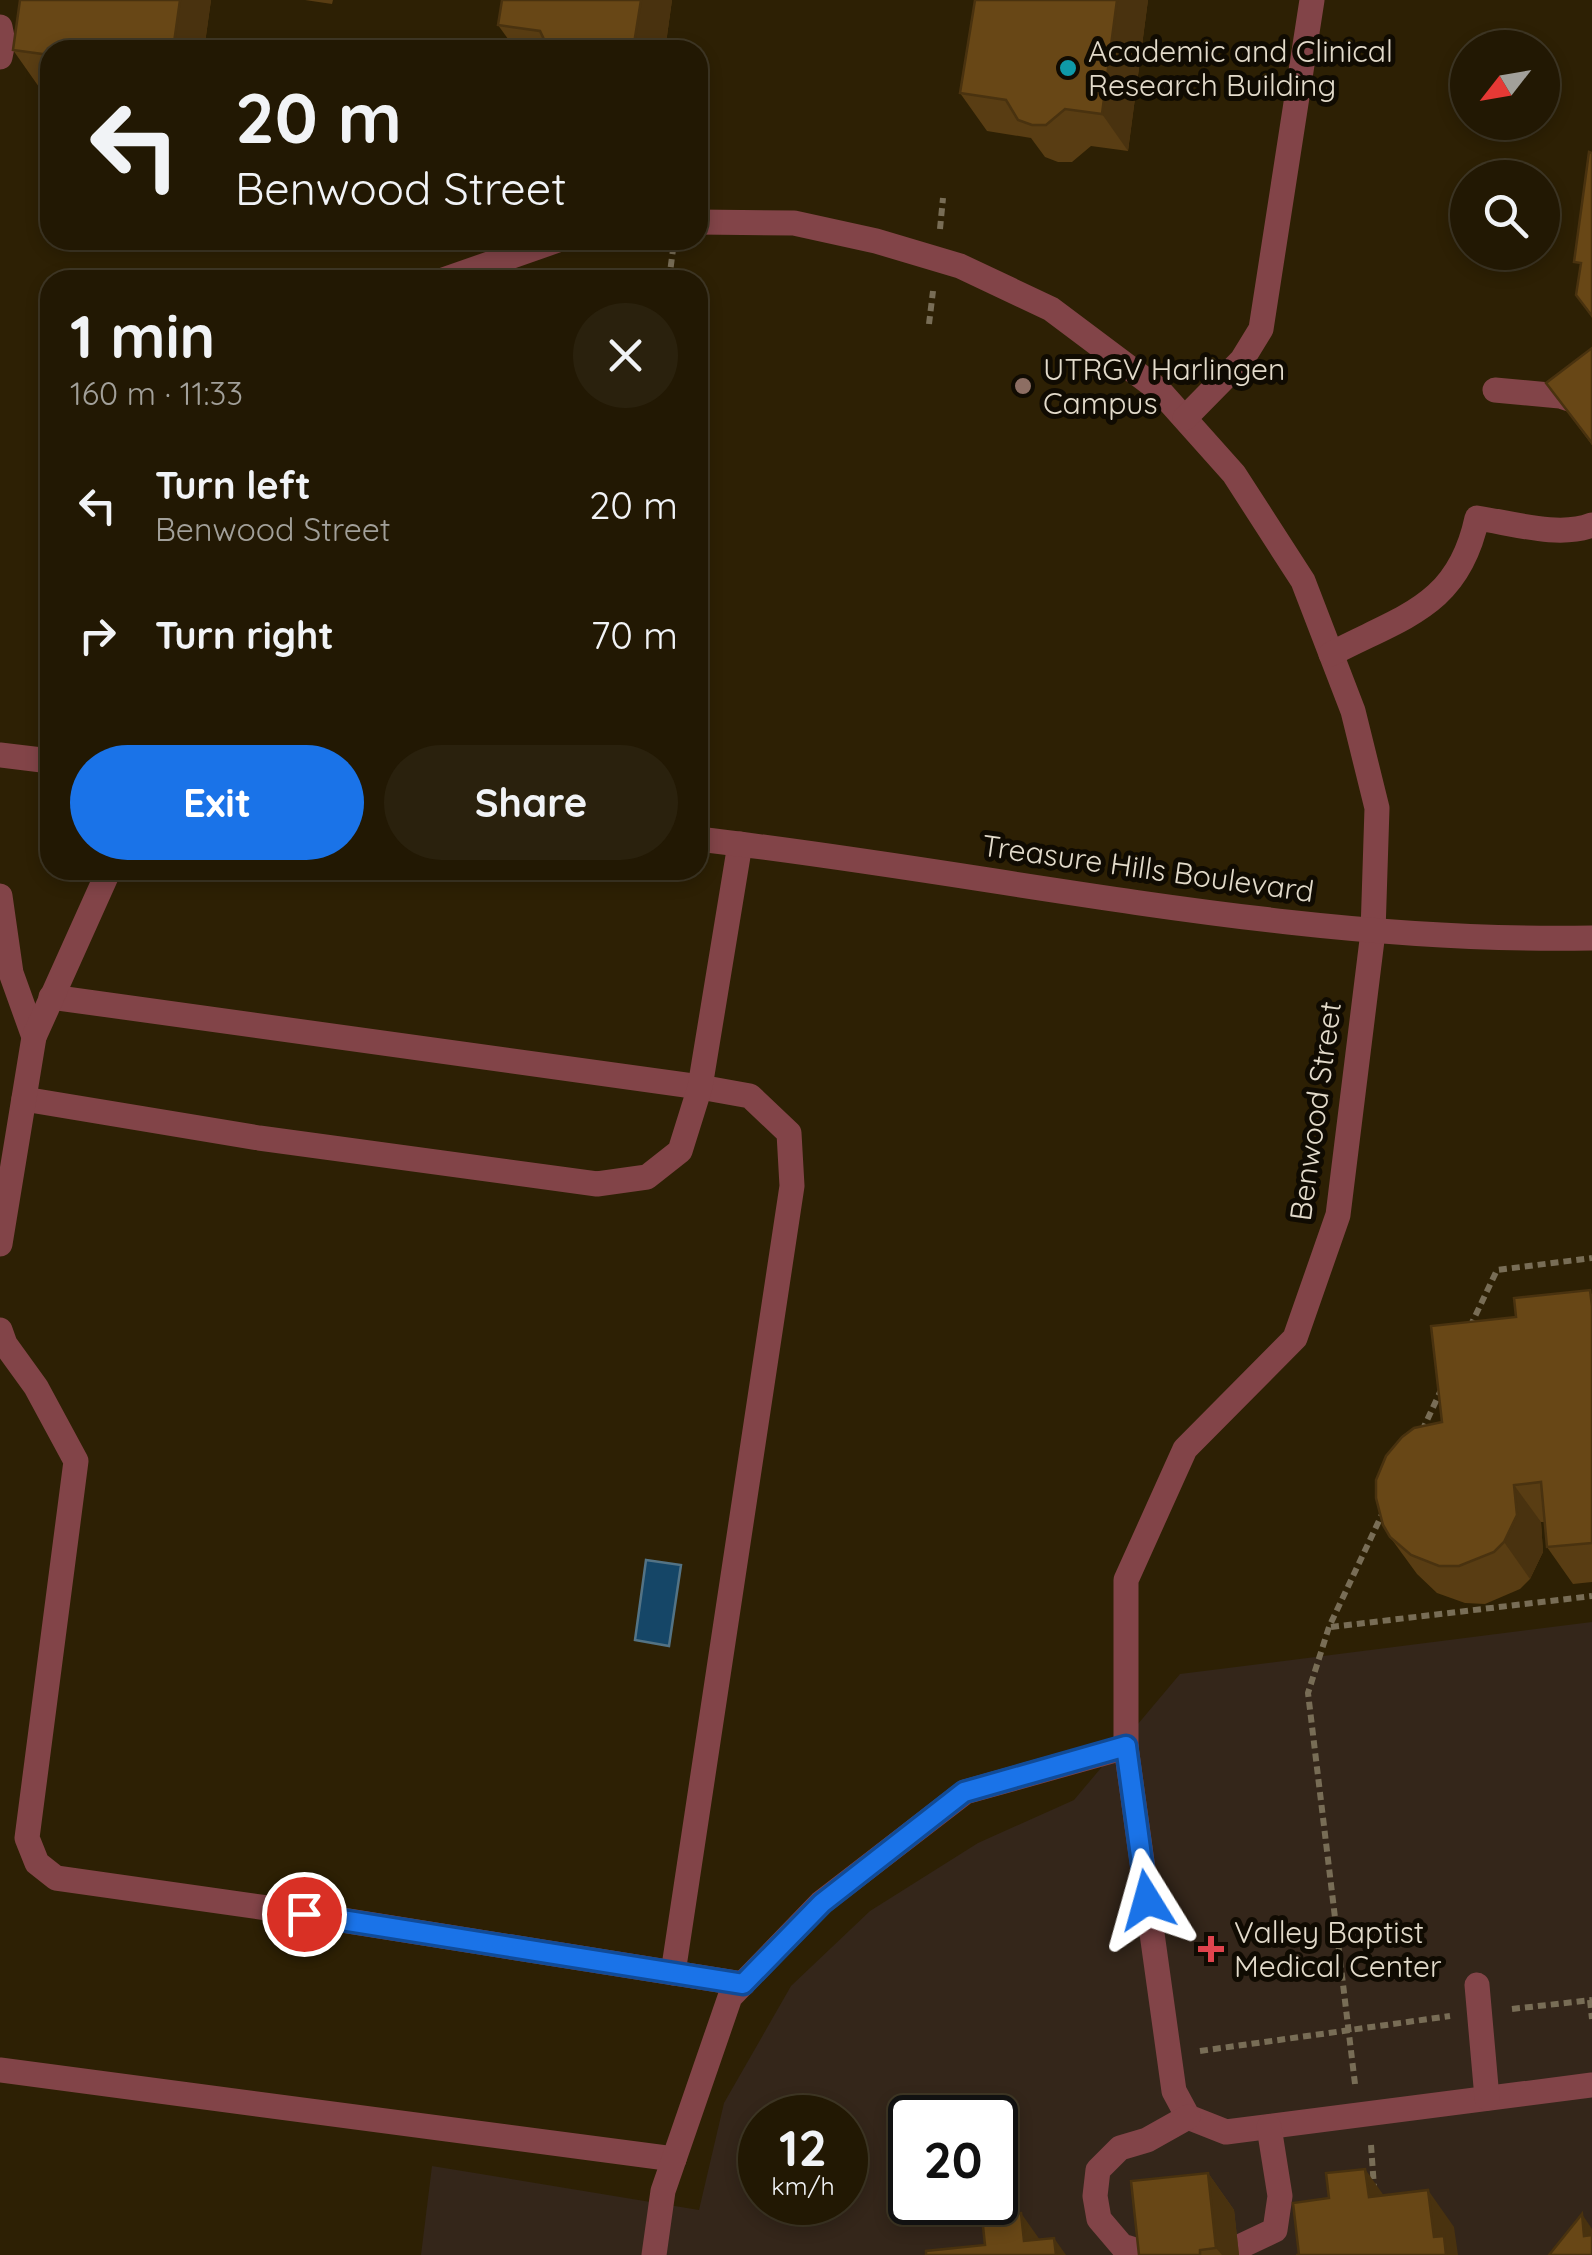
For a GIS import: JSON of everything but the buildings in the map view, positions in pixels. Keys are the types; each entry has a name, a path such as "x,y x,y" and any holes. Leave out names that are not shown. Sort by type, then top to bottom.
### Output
{"street":[{"path":"1184,418 1242,360 1261,329 1312,0"},
{"path":"0,27 0,57"},
{"name":"Benwood Street","path":"708,222 794,223 876,241 960,266 1051,309 1160,390 1234,474 1303,581 1353,711 1377,808 1373,932 1338,1216 1295,1338 1185,1448 1126,1580 1126,1746 1174,2091 1188,2117"},
{"path":"472,270 530,250"},
{"path":"1495,390 1560,396 1578,402"},
{"path":"1330,654 1428,604 1452,581 1470,550 1478,518 1547,528 1580,530 1592,525"},
{"path":"0,754 40,757"},
{"name":"Treasure Hills Boulevard","path":"708,839 1373,932 1516,940 1592,938"},
{"path":"24,1099 259,1138 598,1184 646,1178 680,1150 700,1087 740,844"},
{"path":"0,1244 34,1038 104,880"},
{"path":"0,896 6,974 34,1038"},
{"path":"51,997 750,1096 788,1133 792,1186 673,1972"},
{"path":"0,1330 76,1461 27,1838 37,1863 56,1878 743,1984"},
{"path":"654,2255 663,2191 730,1997 822,1903 964,1792 1126,1746"},
{"path":"1478,1985 1487,2098"},
{"path":"0,2070 674,2159"},
{"path":"1151,2255 1122,2246 1098,2219 1098,2170 1120,2148 1147,2140 1188,2117 1226,2132 1592,2084"},
{"path":"1239,2247 1275,2230 1280,2196 1269,2127"}],"path":[{"path":"1464,1341 1497,1270 1592,1258"},
{"path":"1413,1448 1447,1377"},
{"path":"1375,2193 1372,2147 1356,2089 1308,1693 1329,1627 1388,1502"},
{"path":"1329,1627 1592,1596"},
{"path":"1169,2055 1591,2000 1592,2019"}],"shaded area":[{"name":"Valley Baptist Medical Center","path":"1592,1622 1592,2255 421,2255 432,2166 699,2210 724,2103 791,1986 870,1911 978,1843 1074,1800 1180,1674"}],"water":[{"path":"646,1560 681,1565 669,1646 635,1640"}],"place":[{"name":"Academic and Clinical Research Building","path":"1068,68"},
{"name":"UTRGV Harlingen Campus","path":"1023,386"},
{"name":"Valley Baptist Medical Center","path":"1211,1949"}],"route":[{"path":"304,1914 743,1984 822,1903 964,1792 1126,1746 1147,1900"}]}
